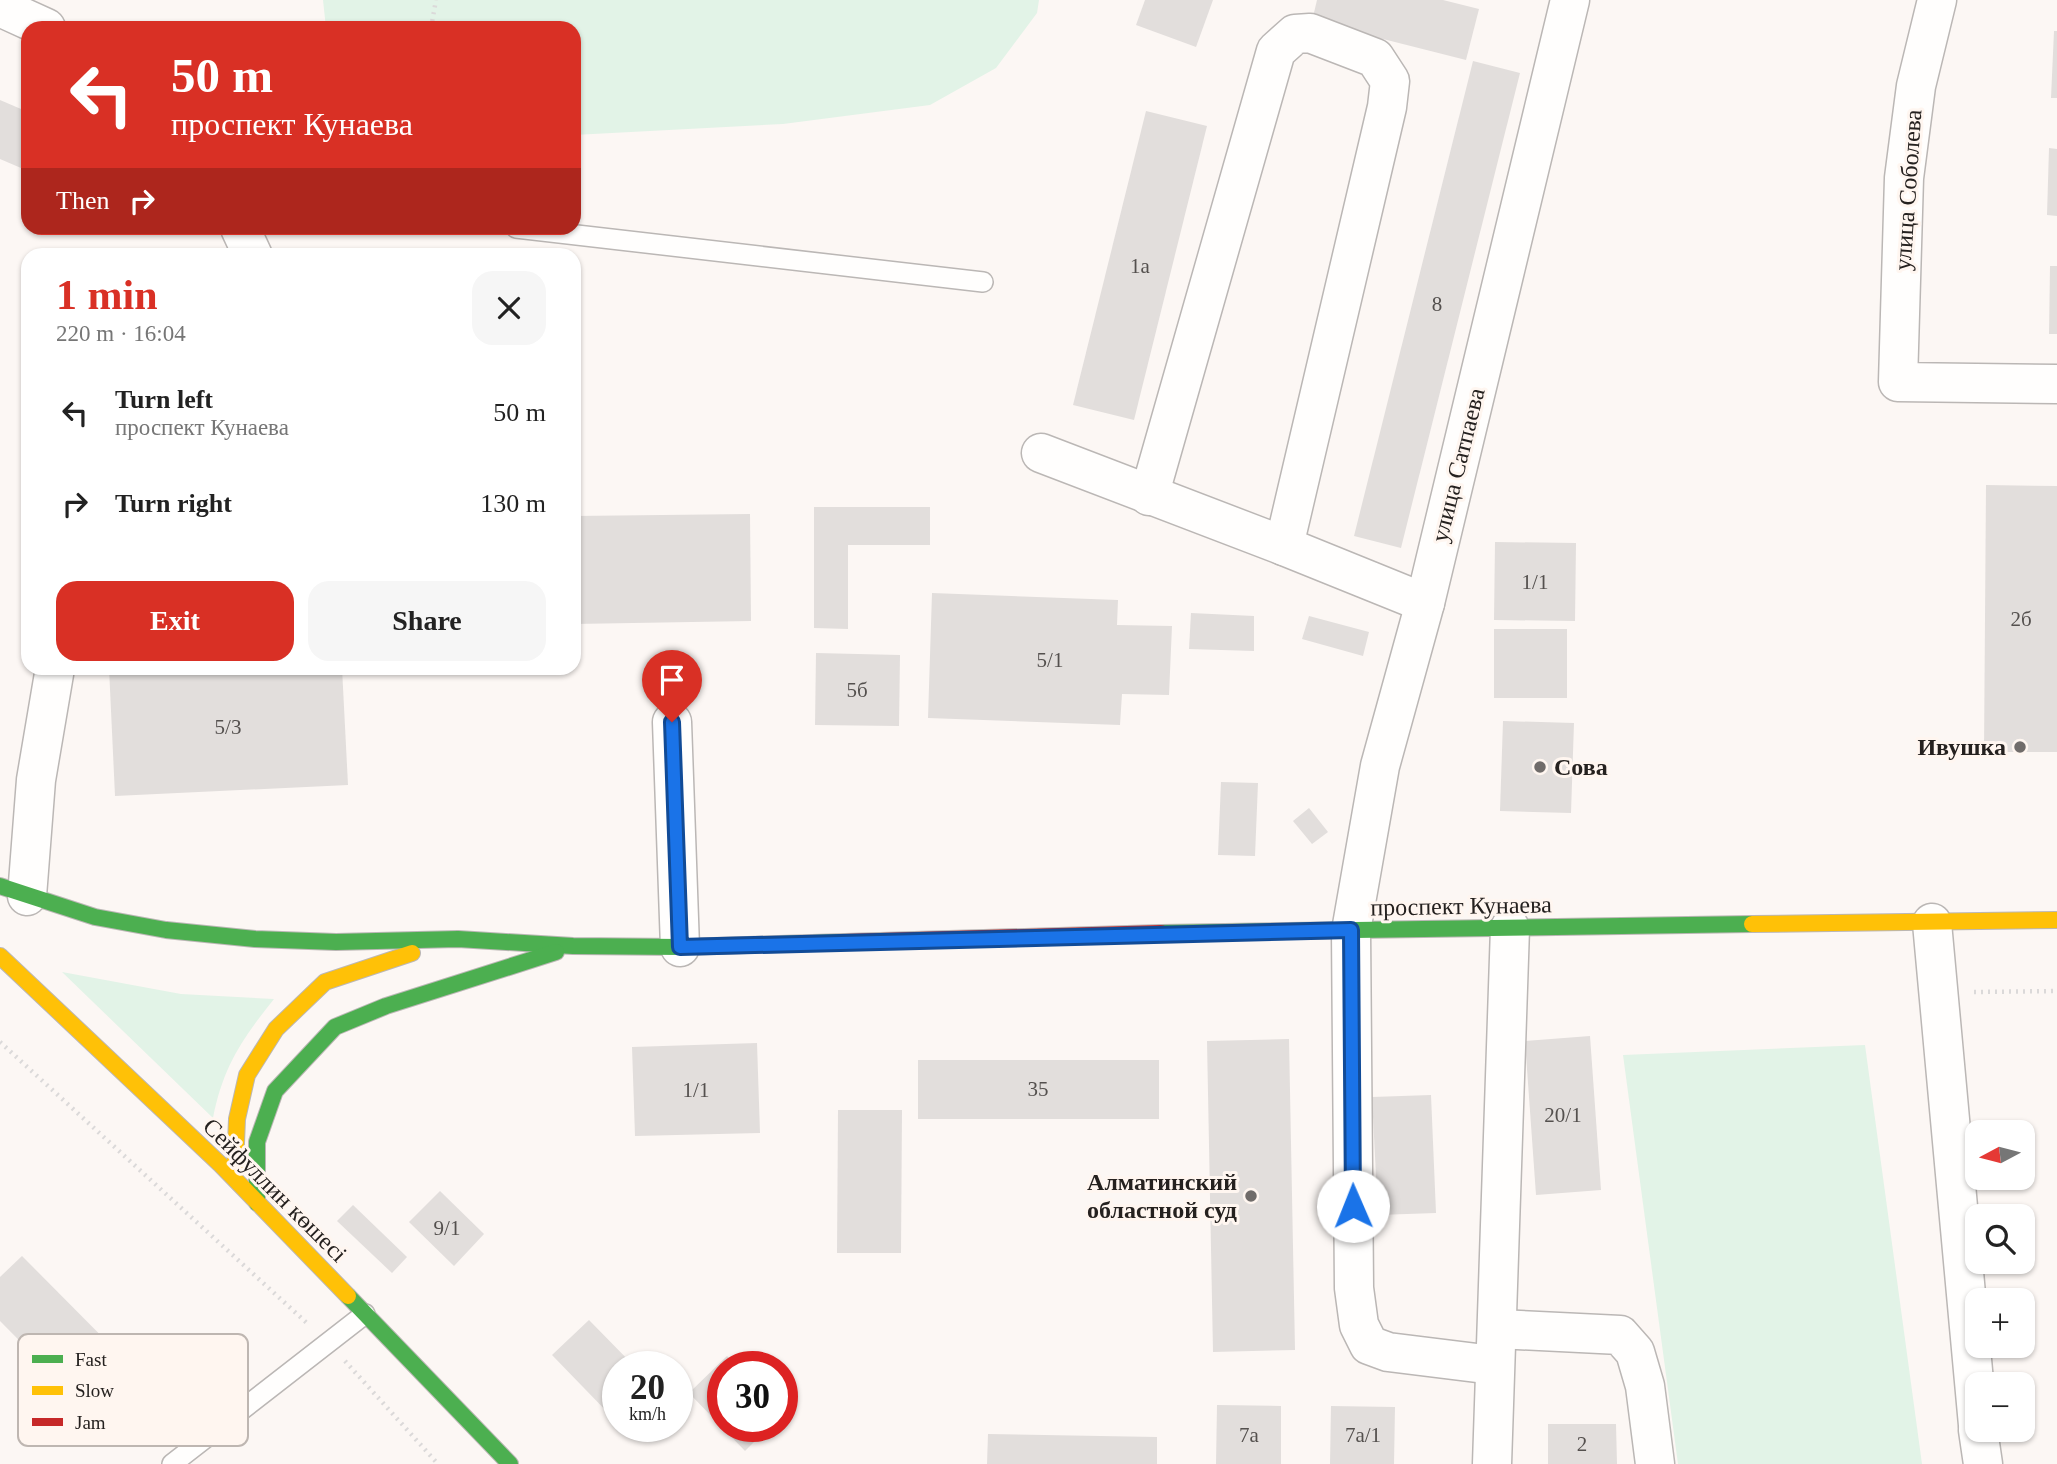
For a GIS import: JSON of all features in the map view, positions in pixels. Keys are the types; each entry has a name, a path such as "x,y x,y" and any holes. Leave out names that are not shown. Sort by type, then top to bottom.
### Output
{"main road":[{"name":"проспект Кунаева","path":"14,891 94,917 166,930 323,941 458,939 573,946 680,947 1351,930 2057,920"},
{"path":"234,1179 237,1119 247,1075 276,1030 325,982 458,939"},
{"path":"257,1202 257,1142 275,1091 335,1027 386,1006 573,946"},
{"name":"Сейфуллин көшесі","path":"0,956 234,1179 510,1464"}],"street":[{"name":"улица Сатпаева","path":"1570,0 1425,603 1380,766 1351,930 1354,1288 1359,1325 1369,1345 1388,1352 1496,1347 1620,1335 1635,1352 1646,1386 1655,1464"},
{"name":"улица Соболева","path":"1937,0 1916,86 1904,178 1898,382 2057,384"},
{"path":"0,7 31,21"},
{"path":"1149,496 1276,51 1295,34 1310,33 1375,58 1390,81 1388,107 1284,545"},
{"path":"1041,453 1284,545 1425,603"},
{"path":"14,891 54,675"},
{"path":"672,722 680,947"},
{"path":"1932,923 1973,1372"},
{"path":"1492,1464 1510,928"},
{"path":"1980,1442 1983,1464"}],"lane":[{"path":"577,235 983,282"},
{"path":"248,1405 365,1314"},
{"path":"172,1464 195,1446"}],"path":[{"path":"432,21 436,0"},
{"path":"1937,992 2057,991"},
{"path":"0,1042 329,1343 438,1464"}],"green space":[{"path":"323,0 1039,0 1037,13 996,68 930,105 783,124 581,135 581,21 325,21"},
{"path":"62,972 181,994 274,999 235,1054 222,1084 213,1118"},
{"path":"1865,1045 1922,1464 1678,1464 1623,1055"}],"building":[{"path":"1145,0 1213,0 1196,47 1136,25"},
{"path":"1317,0 1443,0 1479,9 1466,60 1312,21"},
{"path":"2054,31 2057,31 2057,98 2051,98"},
{"path":"1473,61 1520,73 1401,548 1354,536"},
{"path":"0,100 21,109 21,168 0,159"},
{"path":"1146,111 1207,126 1134,420 1073,405"},
{"path":"2049,148 2057,149 2057,216 2047,215"},
{"path":"2050,266 2057,266 2057,334 2049,334"},
{"path":"1986,485 2057,486 2057,752 1984,752"},
{"path":"814,507 930,507 930,545 848,545 848,629 814,628"},
{"path":"750,514 751,621 581,624 581,516"},
{"path":"1495,542 1576,543 1575,621 1494,620"},
{"path":"932,593 1118,600 1117,625 1172,626 1169,695 1122,694 1120,725 928,718"},
{"path":"1191,613 1254,616 1254,651 1189,649"},
{"path":"1309,616 1369,632 1363,656 1302,639"},
{"path":"1494,629 1567,629 1567,698 1494,698"},
{"path":"816,653 900,655 899,726 815,725"},
{"path":"109,675 342,675 348,785 115,796"},
{"path":"1503,721 1574,723 1571,813 1500,811"},
{"path":"1221,782 1258,783 1255,856 1218,855"},
{"path":"1309,808 1328,832 1312,844 1293,821"},
{"path":"1590,1036 1601,1190 1536,1195 1525,1041"},
{"name":"Алматинский областной суд","path":"1289,1039 1295,1350 1213,1352 1207,1041"},
{"path":"757,1043 760,1133 635,1136 632,1047"},
{"path":"918,1060 1159,1060 1159,1119 918,1119"},
{"path":"1431,1095 1436,1213 1378,1215 1372,1097"},
{"path":"838,1110 902,1110 901,1253 837,1253"},
{"path":"440,1191 484,1234 454,1266 409,1222"},
{"path":"353,1205 407,1257 392,1273 337,1221"},
{"path":"22,1256 99,1334 18,1334 18,1339 0,1321 0,1277"},
{"path":"589,1320 619,1351 602,1351 602,1407 552,1355"},
{"path":"707,1375 707,1412 693,1397 693,1389"},
{"path":"1217,1405 1281,1406 1281,1464 1216,1464"},
{"path":"1331,1406 1395,1407 1394,1464 1330,1464"},
{"path":"1548,1424 1616,1424 1617,1464 1548,1464"},
{"path":"988,1434 1157,1437 1157,1464 987,1464"},
{"path":"736,1442 754,1442 745,1451"}],"traffic: fast":[{"path":"0,886 95,917 166,930 255,939 336,942 458,939 573,946 680,947 845,942"},
{"path":"1161,933 1752,924"},
{"path":"257,1203 257,1142 275,1091 335,1027 386,1006 556,952"},
{"path":"348,1296 510,1464"}],"traffic: slow":[{"path":"1752,924 2057,920"},
{"path":"235,1167 237,1119 247,1075 276,1029 325,982 412,953"},
{"path":"0,956 221,1165 348,1296"}],"traffic: jam":[{"path":"845,942 1161,933"}],"place":[{"name":"Ивушка","path":"2020,747"},
{"name":"Сова","path":"1540,767"},
{"name":"Алматинский областной суд","path":"1251,1196"}],"route":[{"path":"672,722 680,947 1351,930 1353,1206"}]}
